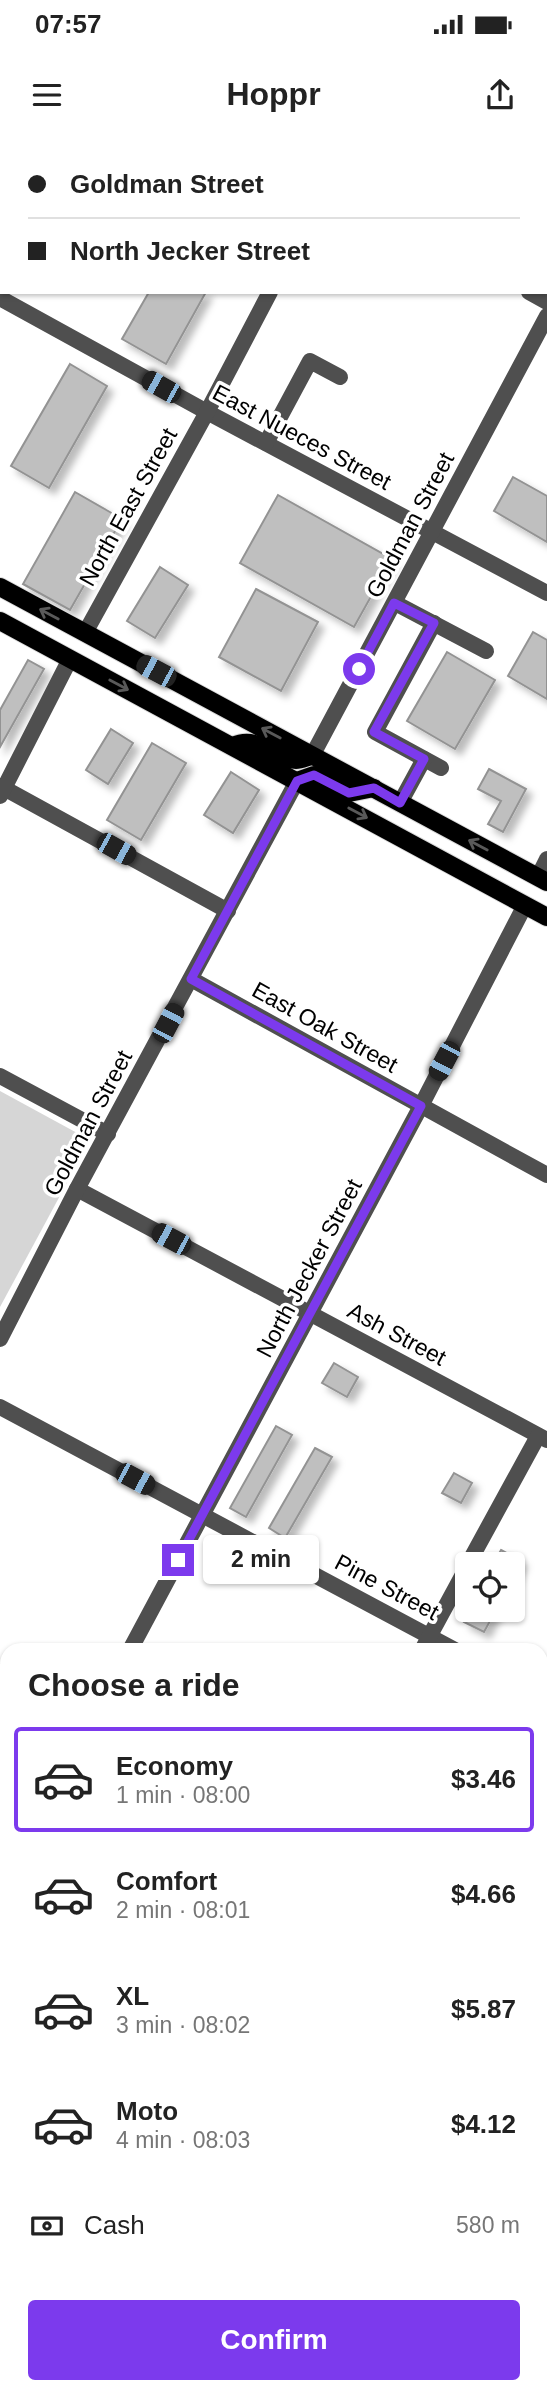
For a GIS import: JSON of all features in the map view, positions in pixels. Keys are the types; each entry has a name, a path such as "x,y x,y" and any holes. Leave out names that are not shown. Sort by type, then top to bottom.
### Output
{"main road":[{"path":"0,587 542,880"},
{"path":"0,621 547,917"},
{"path":"233,746 243,742 253,743 284,758 298,761 312,756"},
{"path":"297,781 314,775 349,793 374,788"}],"street":[{"name":"North East Street","path":"85,633 269,294"},
{"name":"East Nueces Street","path":"0,298 547,593"},
{"name":"Goldman Street","path":"312,756 547,316"},
{"path":"266,443 310,361 340,377"},
{"path":"394,603 486,651"},
{"path":"434,623 374,732 441,768"},
{"path":"70,659 1,790 228,911"},
{"path":"400,803 424,759"},
{"name":"Goldman Street","path":"0,1339 77,1189 297,781"},
{"path":"542,880 547,859"},
{"name":"North Jecker Street","path":"134,1643 421,1106 525,905"},
{"name":"East Oak Street","path":"191,979 547,1175"},
{"path":"0,1076 108,1134"},
{"name":"Ash Street","path":"77,1189 543,1438"},
{"name":"Pine Street","path":"0,1406 202,1515 426,1643"},
{"path":"476,1552 543,1438"},
{"path":"426,1643 455,1590"}],"shaded area":[{"path":"0,1091 90,1140 0,1307"}],"building":[{"path":"148,294 205,294 166,364 122,339"},
{"path":"70,364 107,386 49,488 11,466"},
{"path":"513,477 547,496 547,542 494,511"},
{"path":"75,492 122,519 70,610 23,584"},
{"path":"278,495 392,559 354,627 240,563"},
{"path":"160,567 188,585 155,638 127,621"},
{"path":"256,589 318,622 281,691 219,657"},
{"path":"533,632 547,640 547,699 508,676"},
{"path":"447,652 495,680 455,749 407,721"},
{"path":"28,660 44,669 0,747 0,710"},
{"path":"111,729 133,743 108,784 86,770"},
{"path":"152,743 186,763 141,840 107,820"},
{"path":"489,769 526,789 503,832 488,824 501,801 478,789"},
{"path":"231,772 259,790 233,833 204,815"},
{"path":"334,1363 358,1377 347,1397 322,1383"},
{"path":"276,1426 292,1435 246,1517 230,1508"},
{"path":"315,1448 332,1457 285,1538 269,1528"},
{"path":"454,1473 472,1483 461,1503 442,1493"},
{"path":"464,1622 489,1622 484,1632"}],"route":[{"path":"178,1560 421,1106 191,979 297,781 314,775 349,793 374,788 400,803 424,759 374,732 434,623 394,603 359,669"}]}
